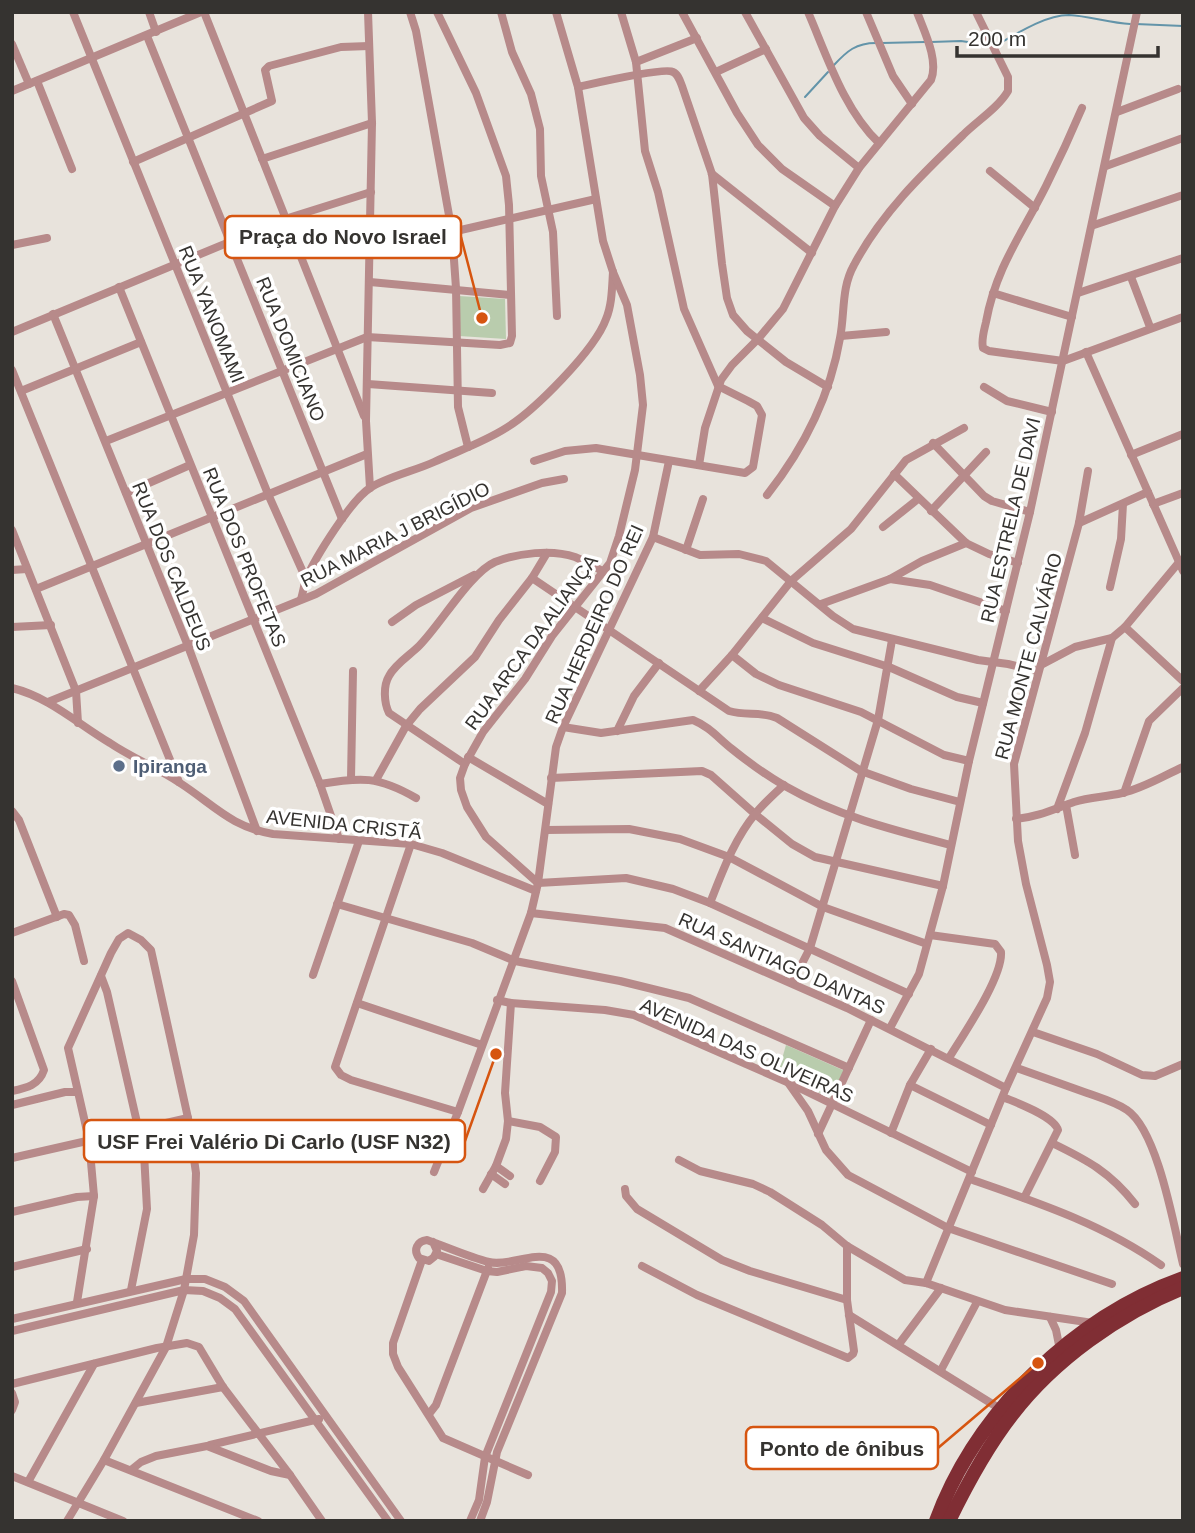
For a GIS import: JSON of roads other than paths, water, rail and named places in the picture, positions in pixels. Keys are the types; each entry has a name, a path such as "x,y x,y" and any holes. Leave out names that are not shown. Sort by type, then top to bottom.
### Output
{"highway":[{"path":"936,1521 969,1455 1002,1410 1060,1350 1094,1323 1144,1293 1183,1278"},
{"path":"949,1521 970,1478 1010,1417 1037,1386 1090,1342 1143,1307 1183,1288"}],"street":[{"name":"RUA YANOMAMI","path":"73,12 268,495 306,579"},
{"path":"149,12 156,32"},
{"path":"12,91 202,12 366,421"},
{"path":"368,12 372,122 366,421 370,488"},
{"path":"410,12 416,31 452,232 456,288 457,390 460,421 468,447"},
{"path":"106,442 367,337 507,344 512,340 506,176 463,62 437,12"},
{"path":"501,12 512,52 538,117 542,187 554,243 557,316"},
{"name":"RUA ARCA DA ALIANÇA","path":"467,760 489,724 525,679 552,636 610,564 620,536 638,455 642,405 640,375 627,305 603,241 578,87 556,12"},
{"path":"534,461 583,448 596,448 745,473 750,471 754,462 762,420 760,410 718,386 702,353 679,292 663,214 642,134 636,62 621,12"},
{"path":"682,12 737,113 763,151 782,169 835,206"},
{"path":"745,12 812,128 859,168"},
{"path":"808,12 853,108 879,143"},
{"path":"866,12 893,76 912,104"},
{"path":"699,466 705,428 718,386 732,365 783,309 835,206 859,168 931,80 934,67 917,12"},
{"path":"767,495 807,436 819,412 841,336 848,276 875,229 926,170 1006,95 1010,83 1008,77 976,12"},
{"name":"RUA ESTRELA DE DAVI","path":"890,1028 919,974 943,886 969,761 1030,512 1094,225 1137,12"},
{"name":"RUA DOMICIANO","path":"146,36 190,138 342,519"},
{"path":"636,62 696,38"},
{"path":"12,44 72,169"},
{"path":"133,162 244,115 272,100 265,70 269,66 341,47 369,46"},
{"path":"716,72 766,50"},
{"path":"578,87 666,71 675,73 682,86 712,174 730,308 738,322 786,362 828,387"},
{"path":"1117,112 1178,89"},
{"path":"1082,108 1035,208 1005,259 993,293 982,343 985,350 1063,361 1183,317"},
{"path":"262,159 372,122"},
{"path":"1106,166 1183,138"},
{"path":"990,171 1035,208"},
{"path":"712,174 812,253"},
{"path":"12,332 285,219 371,192"},
{"path":"1094,225 1183,195"},
{"path":"452,232 596,199"},
{"path":"12,245 47,238"},
{"path":"1078,293 1183,258"},
{"path":"302,599 306,579 342,519 370,488 503,431 524,415 581,356 606,321 613,272"},
{"path":"1131,277 1150,327"},
{"path":"370,282 511,295"},
{"name":"RUA DOS PROFETAS","path":"119,287 320,784 339,839"},
{"path":"993,293 1072,317"},
{"name":"RUA DOS CALDEUS","path":"53,314 188,646 257,831"},
{"path":"841,336 886,332"},
{"path":"21,391 141,342"},
{"path":"1086,352 1181,561 1183,571"},
{"path":"12,370 179,782"},
{"path":"368,384 492,393"},
{"path":"984,387 1007,401 1052,412"},
{"path":"699,691 732,655 791,581 851,529 906,460 964,428"},
{"path":"1131,455 1183,435"},
{"path":"933,443 984,496 1030,512"},
{"path":"931,511 966,477 986,452"},
{"path":"36,589 367,454"},
{"name":"RUA HERDEIRO DO REI","path":"434,1171 531,914 546,830 556,747 653,537 669,461"},
{"path":"126,493 190,465"},
{"name":"RUA MONTE CALVÁRIO","path":"926,1283 1047,998 1050,982 1026,884 1016,819 1014,764 1079,523 1088,471"},
{"path":"894,474 966,543 1018,563"},
{"name":"RUA MARIA J BRIGÍDIO","path":"47,702 253,621 339,583 367,564 414,542 471,508 532,486 564,479"},
{"path":"1079,523 1148,492"},
{"path":"1153,504 1183,493"},
{"path":"686,550 703,499"},
{"path":"883,527 918,499"},
{"path":"1110,587 1121,539 1123,504"},
{"path":"12,530 76,691 78,723"},
{"path":"653,537 700,555 739,554 766,561 853,629 993,662 1039,668 1075,647 1112,638 1125,627 1181,561"},
{"path":"821,604 890,579 922,561 966,543"},
{"path":"376,780 406,726 420,709 475,657 547,553"},
{"path":"392,622 423,601 504,559 547,553 576,558 604,572"},
{"path":"12,569 27,569"},
{"path":"477,574 426,639 388,677 385,696 387,709 406,726 548,804"},
{"path":"532,578 729,711 741,714 764,712 861,771 911,789 960,802"},
{"path":"890,579 930,585 1006,611"},
{"path":"762,618 813,643 889,667 942,692 983,703"},
{"path":"12,627 51,625"},
{"path":"1125,627 1183,681"},
{"path":"1057,809 1085,733 1112,638"},
{"path":"792,983 810,948 833,863 878,720 892,640"},
{"path":"732,655 757,674 779,685 861,712 944,755 969,761"},
{"path":"617,730 634,696 659,663"},
{"path":"351,779 352,671"},
{"name":"AVENIDA CRISTÃ","path":"12,688 47,702 112,745 179,782 233,822 257,831 411,844 537,887"},
{"path":"1124,793 1149,721 1183,688"},
{"path":"564,727 587,732 693,720 707,726 732,750 783,785 848,816 951,845"},
{"path":"467,760 460,778 461,790 474,820 486,837 537,887 626,878 673,889 909,994"},
{"path":"1016,819 1045,815 1066,805 1091,798 1124,793 1183,767"},
{"path":"551,778 702,771 711,775 755,814 815,857 943,886"},
{"path":"320,784 351,779 376,780 416,798"},
{"path":"709,903 729,857 755,814 783,785"},
{"path":"1066,805 1075,855"},
{"path":"12,811 19,820 57,916"},
{"path":"546,830 629,829 680,839 729,857 822,907 929,939 995,944 1001,953 999,968 978,1011 949,1058"},
{"path":"313,975 359,841"},
{"path":"411,844 388,918 335,1067 341,1075 351,1080 458,1112"},
{"path":"337,904 472,943 515,961 620,981 689,998 849,1068"},
{"path":"12,933 66,914 72,919 84,961"},
{"name":"RUA SANTIAGO DANTAS","path":"531,914 665,928 792,983 949,1058 1054,1122 1058,1130 1052,1143"},
{"path":"66,1521 104,1460 166,1347 184,1290 194,1235 196,1173 188,1118 151,950 128,933 119,939 68,1048 89,1140 94,1196 78,1302"},
{"path":"101,976 144,1153 147,1209 131,1290"},
{"path":"12,981 15,997 44,1070 38,1081 12,1091"},
{"name":"AVENIDA DAS OLIVEIRAS","path":"497,1000 634,1015 834,1104 971,1176 1073,1217 1133,1245 1161,1265"},
{"path":"358,1003 482,1045"},
{"path":"483,1189 506,1139 508,1121 505,1093 511,1003"},
{"path":"818,1134 872,1020"},
{"path":"1033,1032 1097,1054 1142,1075 1155,1076 1183,1064"},
{"path":"891,1133 910,1085 931,1049"},
{"path":"1017,1068 1111,1102 1138,1119 1160,1171 1183,1264"},
{"path":"787,1082 804,1104 826,1150 848,1175 948,1228 1112,1284"},
{"path":"910,1085 991,1125"},
{"path":"12,1105 65,1092 77,1092"},
{"path":"12,1158 188,1118"},
{"path":"508,1121 540,1127 556,1137 557,1146 540,1181"},
{"path":"1024,1198 1052,1143 1107,1173 1135,1204"},
{"path":"679,1160 700,1171 754,1184 822,1225 847,1246 896,1276 911,1282 926,1283 1004,1310 1094,1323"},
{"path":"493,1170 508,1180"},
{"path":"625,1189 626,1196 637,1209 722,1260 847,1300"},
{"path":"12,1212 77,1197 94,1196"},
{"path":"433,1242 436,1254 432,1259 422,1260 417,1256 416,1246 424,1240 433,1242 497,1272 535,1266 548,1273 552,1281 551,1292 485,1457 479,1500 470,1521"},
{"path":"642,1266 697,1295 844,1358 851,1356 854,1350 847,1300 847,1246"},
{"path":"12,1267 87,1249"},
{"path":"436,1254 489,1267 538,1256 548,1259 558,1267 562,1279 562,1293 497,1452 488,1502 480,1521"},
{"path":"422,1260 393,1343 393,1354 398,1367 443,1438 528,1475"},
{"path":"429,1414 436,1405 489,1267"},
{"path":"12,1319 186,1279 205,1279 225,1287 243,1301 271,1336 401,1521"},
{"path":"899,1345 941,1288"},
{"path":"12,1331 184,1290 203,1291 220,1298 236,1309 388,1521"},
{"path":"941,1370 977,1302"},
{"path":"849,1315 1002,1410"},
{"path":"1050,1317 1060,1350"},
{"path":"261,1343 271,1336"},
{"path":"12,1384 166,1347 187,1343 198,1347 223,1387 322,1521"},
{"path":"28,1482 94,1364"},
{"path":"136,1403 223,1387"},
{"path":"12,1393 15,1402 12,1410"},
{"path":"131,1470 156,1456 316,1421 326,1414"},
{"path":"207,1446 271,1471 290,1475"},
{"path":"104,1460 258,1521"},
{"path":"12,1475 123,1521"}],"waterway":[{"path":"997,45 1031,26 1060,16 1130,24"},
{"path":"1136,24 1183,26"},
{"path":"931,42 961,41 988,45"},
{"path":"882,43 925,42"},
{"path":"834,65 852,49 863,44 876,43"},
{"path":"805,97 828,72"}],"place":[{"name":"Praça do Novo Israel","path":"482,318"},
{"name":"Ipiranga","path":"119,766"},
{"name":"USF Frei Valério Di Carlo (USF N32)","path":"496,1054"},
{"name":"Ponto de ônibus","path":"1038,1363"}]}
